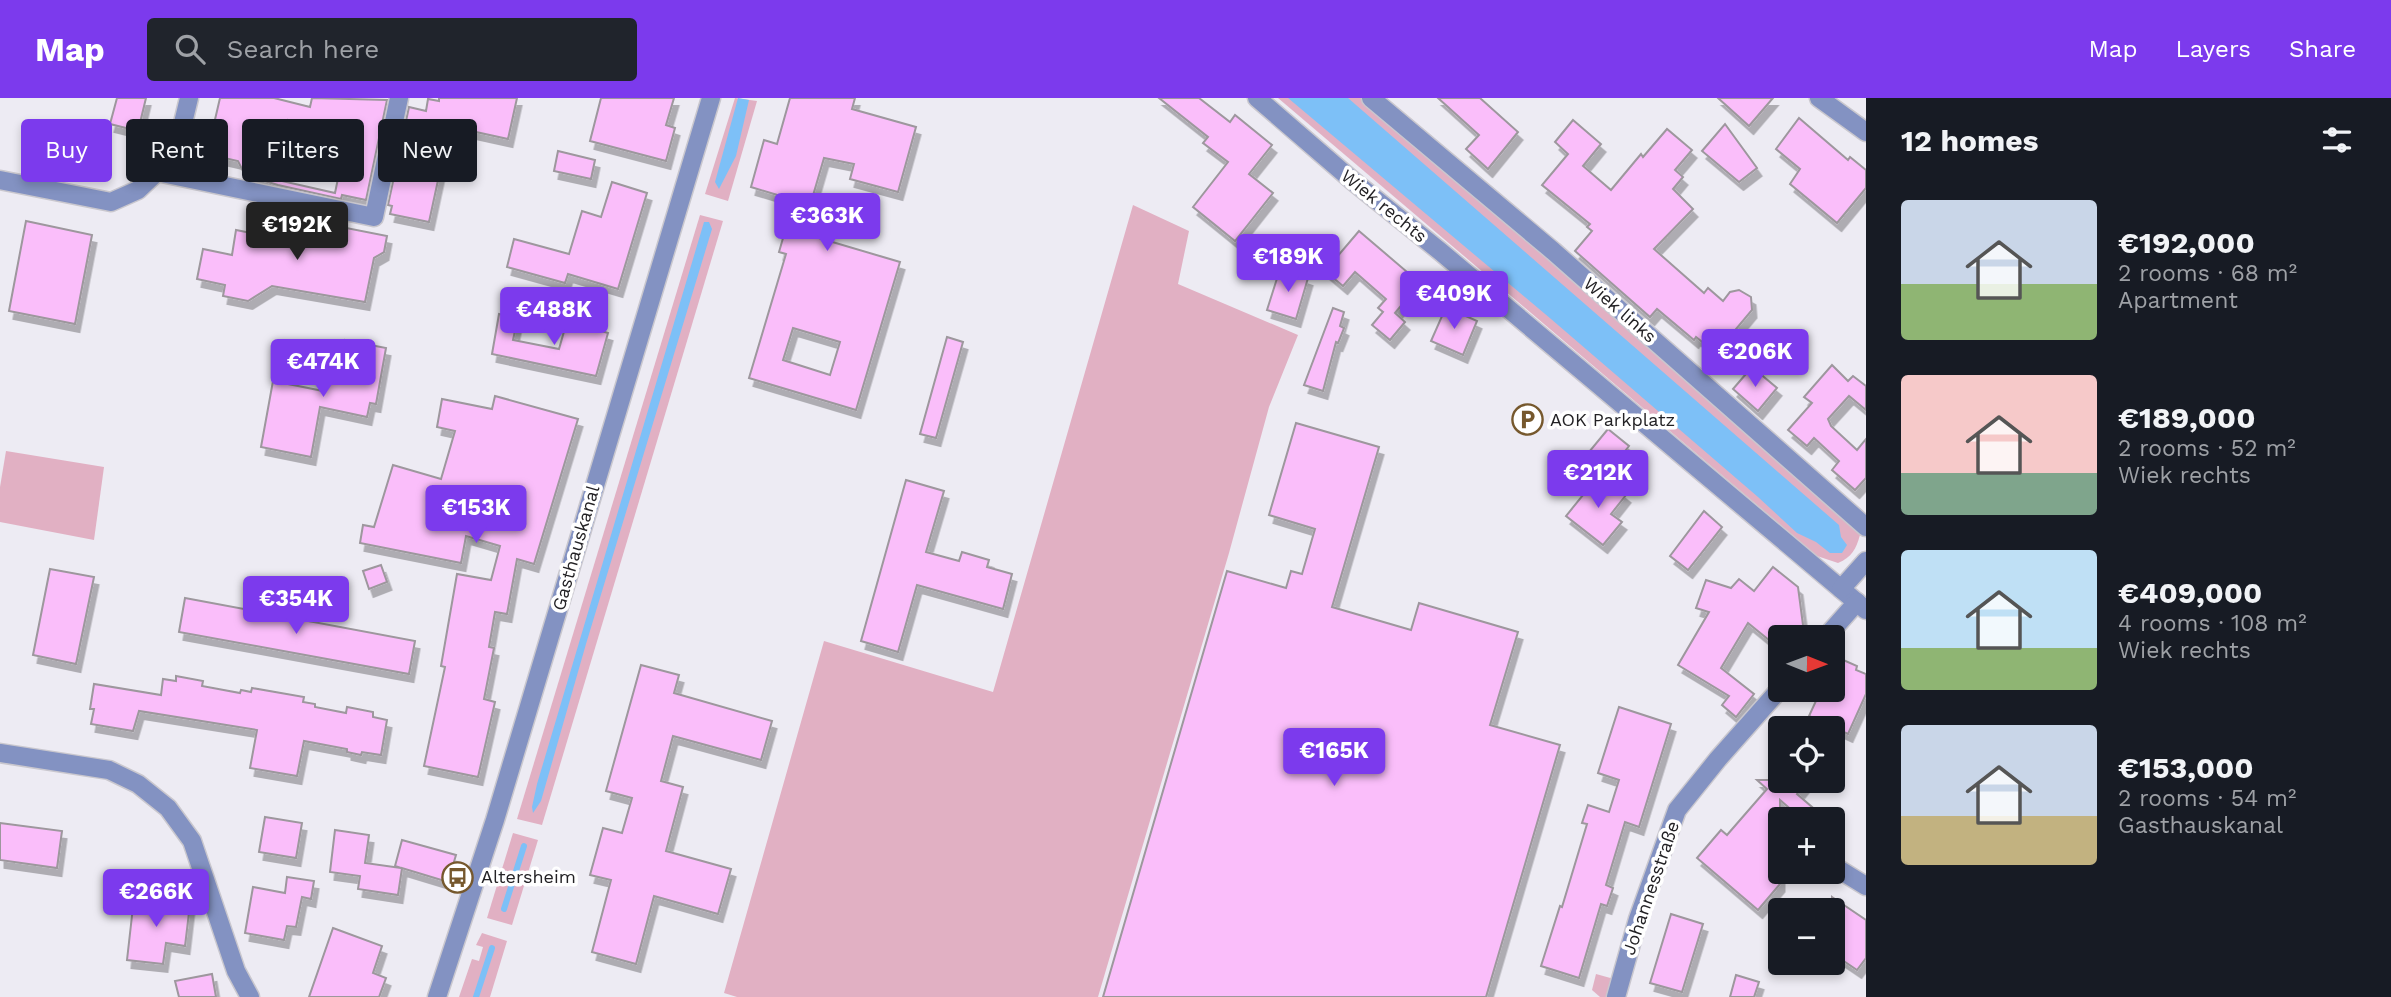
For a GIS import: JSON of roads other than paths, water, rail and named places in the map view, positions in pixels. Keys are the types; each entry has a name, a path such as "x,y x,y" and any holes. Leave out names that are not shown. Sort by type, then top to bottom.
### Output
{"street":[{"path":"184,119 189,98"},
{"name":"Gasthauskanal","path":"437,997 495,820 711,98"},
{"name":"Wiek rechts","path":"1257,98 1862,606"},
{"name":"Wiek links","path":"1371,98 1553,251 1866,527"},
{"path":"1819,98 1866,132"},
{"path":"205,182 374,217 399,99"},
{"path":"0,180 111,202 138,190 146,182"},
{"path":"1841,589 1866,561"},
{"path":"1840,625 1862,606"},
{"name":"Johannesstraße","path":"1616,997 1638,919 1677,810 1718,758 1768,702"},
{"path":"0,753 109,770 138,784 168,808 192,841 236,971 250,997"},
{"path":"1845,873 1866,886"}],"water":[{"path":"738,98 749,100 736,156 719,189 715,182"},
{"path":"1288,98 1348,98 1839,525 1841,537 1847,545 1842,553 1830,553 1816,542 1797,533 1551,319"},
{"path":"704,222 709,222 712,229 541,801 533,813 537,784"}],"waterway":[{"path":"504,909 524,846"},
{"path":"476,997 492,948"}],"place":[{"name":"AOK Parkplatz","path":"1527,420"},
{"name":"Altersheim","path":"458,877"}]}
